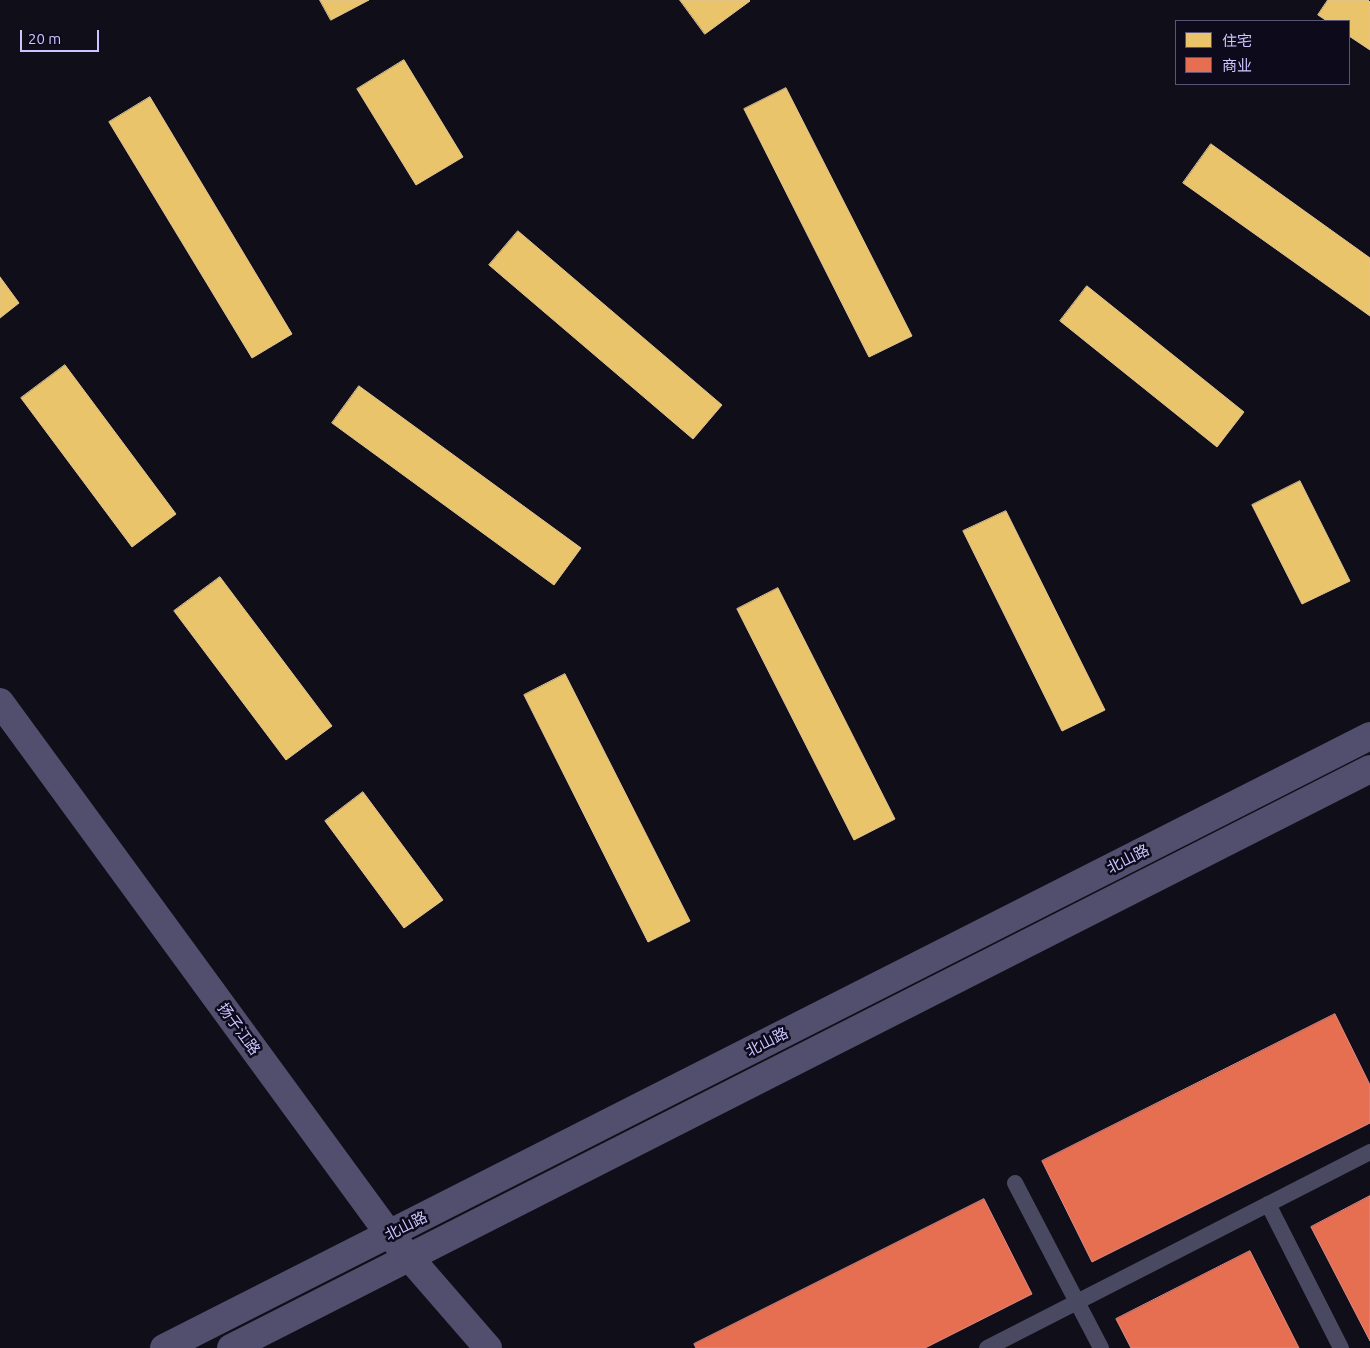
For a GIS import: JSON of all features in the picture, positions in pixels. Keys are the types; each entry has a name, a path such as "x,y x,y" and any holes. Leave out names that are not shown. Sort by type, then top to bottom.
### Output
{"street":[{"name":"扬子江路","path":"0,702 389,1234 488,1348"},
{"name":"北山路","path":"164,1348 1370,736"},
{"name":"北山路","path":"231,1348 1370,769"}],"lane":[{"path":"987,1348 1370,1152"},
{"path":"1015,1183 1101,1348"},
{"path":"1268,1204 1341,1348"}],"building: 住宅":[{"path":"320,0 369,0 331,20"},
{"path":"680,0 749,0 750,1 705,34"},
{"path":"1328,0 1368,0 1370,2 1370,50 1350,37 1350,20 1326,20 1318,15"},
{"path":"404,60 463,157 416,185 357,89"},
{"path":"786,88 912,336 869,357 744,109"},
{"path":"150,97 292,334 252,358 109,122"},
{"path":"1211,144 1370,258 1370,316 1183,183"},
{"path":"518,231 722,405 693,439 489,265"},
{"path":"0,277 19,303 0,318"},
{"path":"1087,286 1244,412 1217,447 1060,321"},
{"path":"65,365 176,514 132,547 21,398"},
{"path":"359,386 581,548 554,585 332,423"},
{"path":"1300,481 1350,581 1302,604 1252,505"},
{"path":"1006,511 1105,710 1062,731 963,531"},
{"path":"220,577 332,726 286,760 174,611"},
{"path":"778,588 895,819 854,840 737,609"},
{"path":"565,674 690,921 648,942 524,695"},
{"path":"363,792 443,900 404,928 325,821"}],"building: 商业":[{"path":"1335,1014 1370,1085 1370,1123 1092,1262 1042,1161"},
{"path":"1370,1196 1370,1341 1311,1227"},
{"path":"984,1199 1032,1294 925,1348 696,1348 694,1344"},
{"path":"1250,1251 1299,1348 1131,1348 1116,1319"}]}
